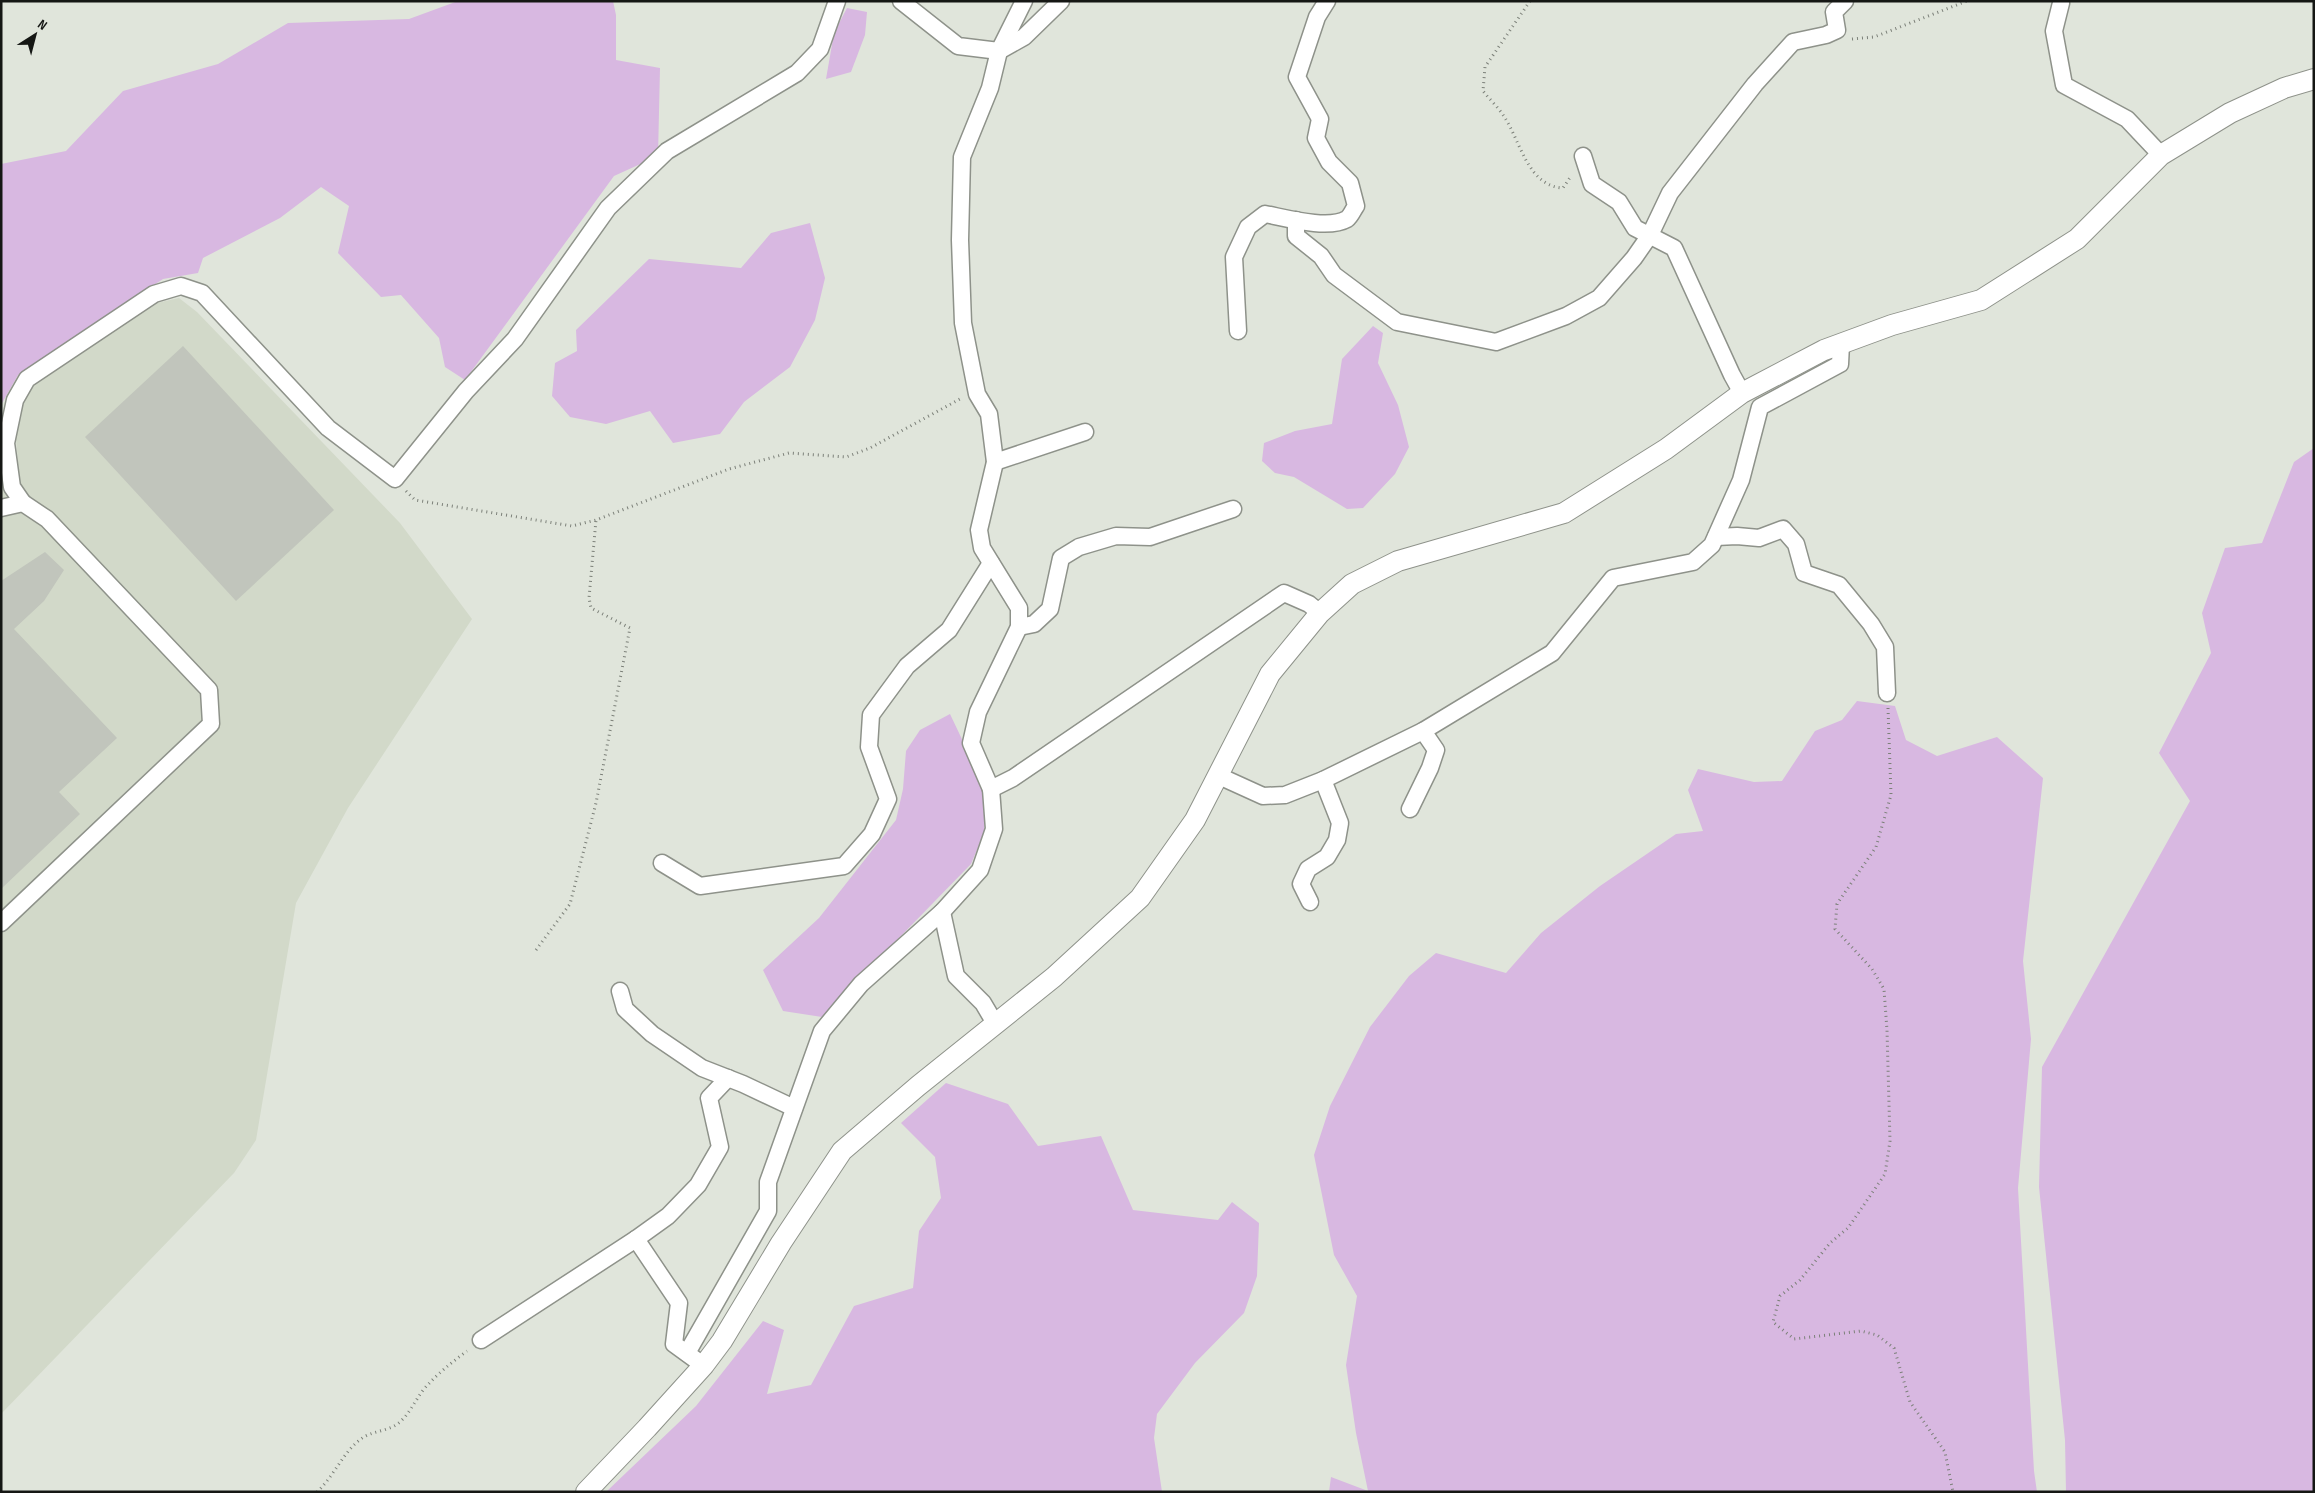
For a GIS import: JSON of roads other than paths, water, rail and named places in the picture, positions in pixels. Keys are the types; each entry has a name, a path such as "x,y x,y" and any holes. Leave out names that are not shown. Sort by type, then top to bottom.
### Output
{"street":[{"path":"1,922 211,724 209,690 47,519 23,503 12,487 6,443 15,400 27,379 154,294 181,286 202,293 328,428 395,479 466,391 515,339 608,208 667,151 797,73 820,50 837,1"},
{"path":"901,1 958,46 998,51 1024,37 1061,1"},
{"path":"687,1353 768,1211 768,1182 822,1031 861,984 942,912 980,870 994,829 992,789 971,743 978,712 1019,627 1019,608 982,548 979,530 995,462 989,414 977,394 963,323 960,240 962,157 990,88 998,51 1024,1"},
{"path":"1238,331 1234,257 1248,227 1265,214 1296,220 1334,223 1349,218 1356,206 1350,183 1329,162 1316,138 1320,119 1298,77 1317,17 1327,1"},
{"path":"1296,220 1296,236 1320,256 1334,275 1397,322 1496,342 1566,316 1600,298 1634,258 1650,234 1670,193 1754,84 1793,42 1826,35 1838,30 1834,12 1845,1"},
{"path":"2061,3 2054,31 2064,85 2127,119 2161,155"},
{"path":"586,1492 704,1365 722,1341 781,1243 842,1151 918,1086 1054,977 1140,898 1195,820 1270,674 1320,613 1352,584 1398,561 1564,513 1666,448 1742,393 1824,350 1892,325 1981,300 2077,239 2161,155 2230,113 2284,88 2314,79"},
{"path":"1583,156 1592,184 1619,202 1635,228 1650,234 1674,248 1742,393"},
{"path":"1219,776 1263,796 1285,795 1323,780 1424,730 1552,653 1613,578 1693,562 1712,545 1716,537 1740,480 1760,407 1840,364 1841,344"},
{"path":"995,462 1085,432"},
{"path":"1,508 23,503"},
{"path":"1019,627 1034,624 1050,609 1061,558 1079,547 1116,536 1150,537 1233,509"},
{"path":"1716,537 1759,538 1783,529 1796,544 1804,573 1839,585 1871,624 1885,646 1887,693"},
{"path":"662,863 700,886 844,866 872,834 888,799 869,747 871,715 907,666 949,630 991,563"},
{"path":"992,789 1013,778 1284,593 1309,604 1320,613"},
{"path":"1410,809 1430,768 1436,750 1424,730"},
{"path":"1310,902 1301,884 1308,869 1327,857 1337,840 1340,823 1323,780"},
{"path":"942,912 956,976 983,1003 996,1025"},
{"path":"620,991 625,1009 652,1034 702,1068 794,1108"},
{"path":"481,1340 636,1239 668,1216 698,1185 720,1147 709,1098 728,1078"},
{"path":"636,1239 679,1303 674,1344 704,1365"}]}
